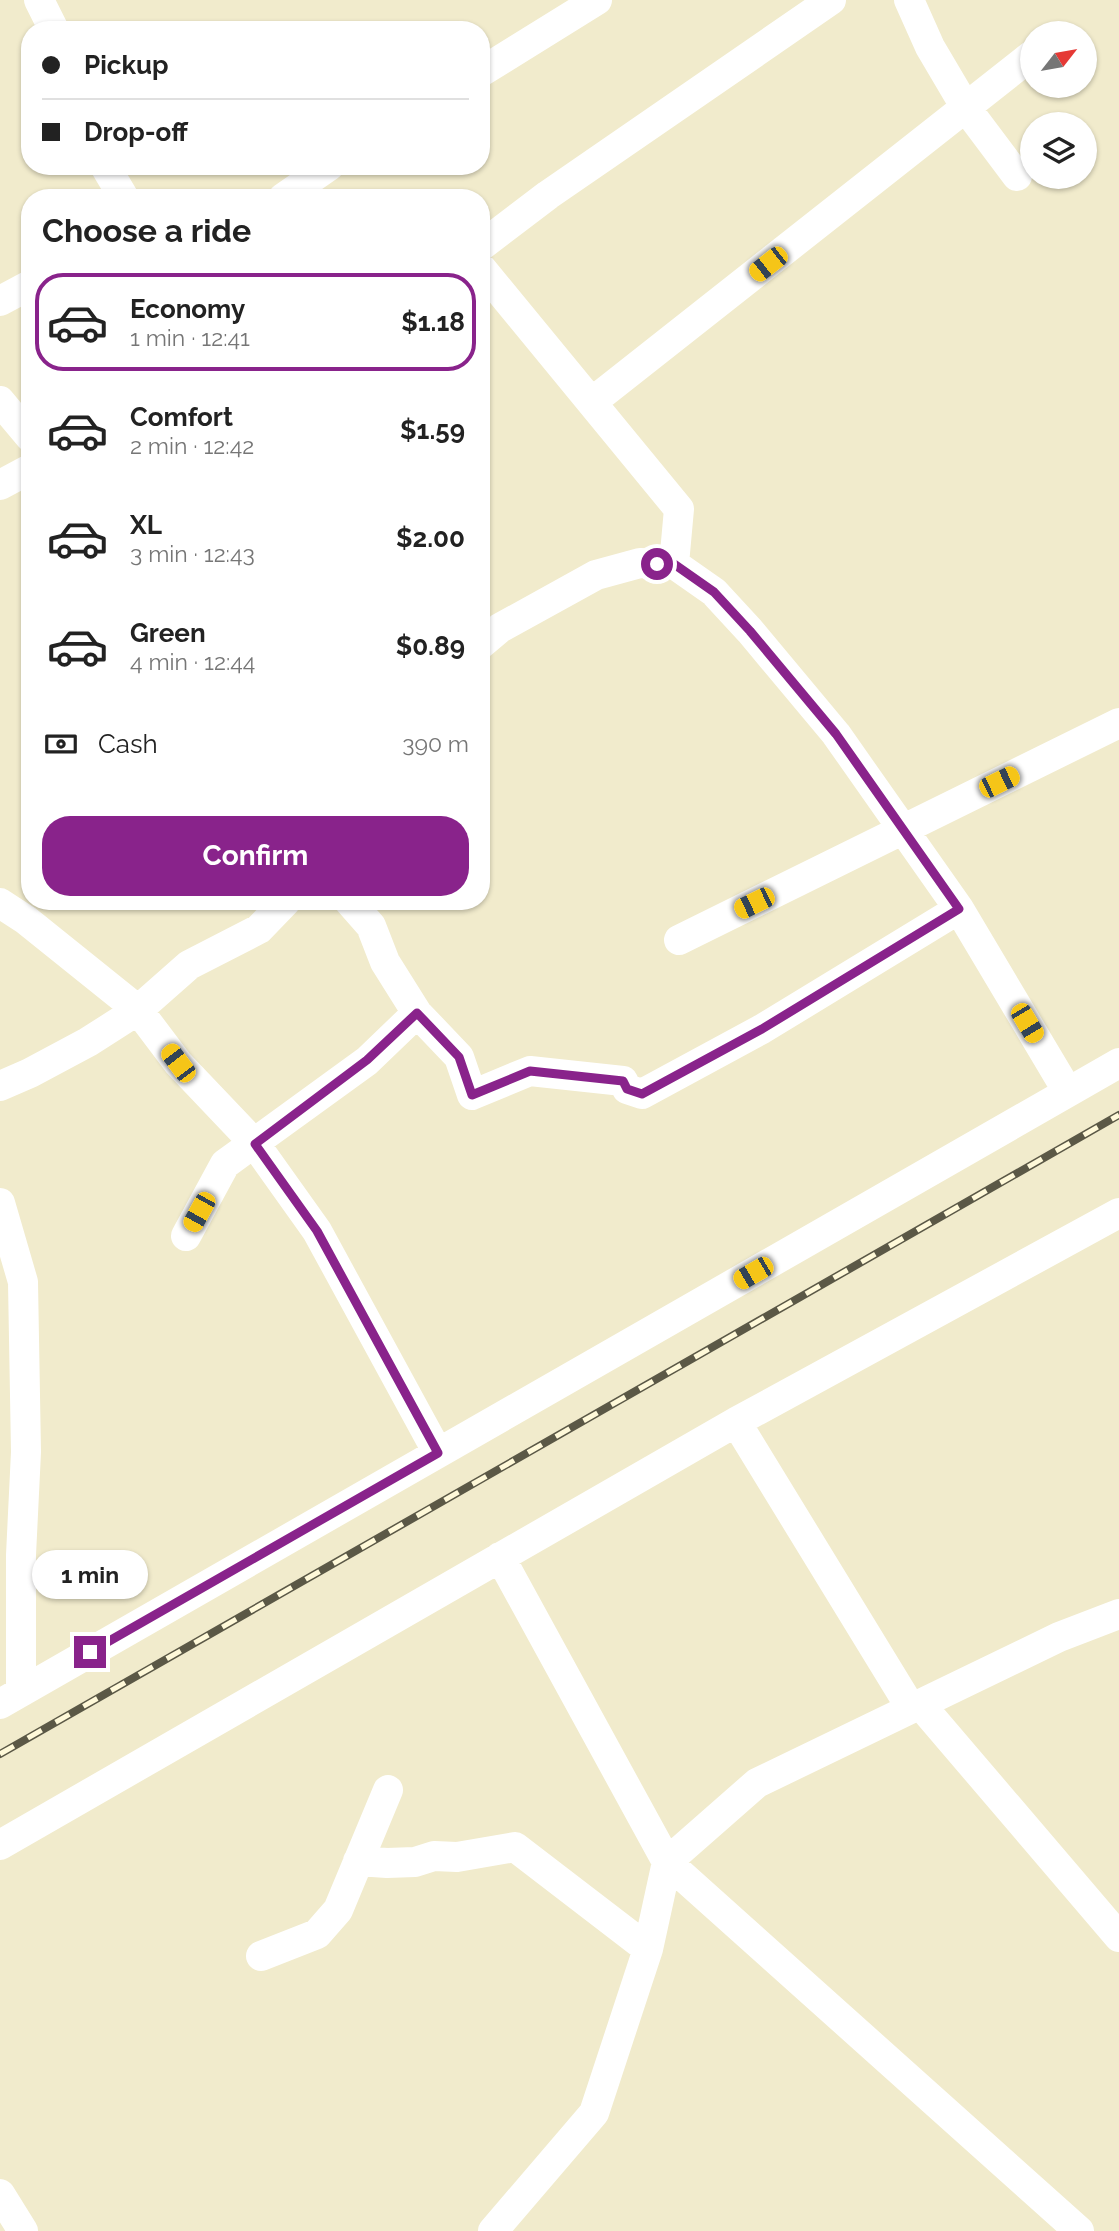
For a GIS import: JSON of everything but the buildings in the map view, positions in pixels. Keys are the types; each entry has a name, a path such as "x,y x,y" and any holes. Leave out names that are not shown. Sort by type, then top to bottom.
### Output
{"street":[{"path":"39,0 50,21"},
{"path":"490,66 597,0"},
{"path":"490,239 548,195 831,0"},
{"path":"909,0 930,47 965,108 1017,176"},
{"path":"592,402 1020,64"},
{"path":"296,189 316,175"},
{"path":"490,279 679,509 674,564"},
{"path":"0,301 21,290"},
{"path":"0,401 21,426"},
{"path":"0,485 21,474"},
{"path":"490,636 597,575 640,563 674,564 714,592 836,734 959,909 1068,1092"},
{"path":"679,940 1119,723"},
{"path":"0,903 26,920 138,1010 178,1063 255,1144 317,1231 438,1453"},
{"path":"357,910 371,926 385,962 417,1013 459,1057 472,1095 530,1071 623,1081 627,1089 642,1094 762,1029 959,909"},
{"path":"0,1086 88,1042 138,1010 189,965 259,929 277,910"},
{"path":"186,1236 225,1164 367,1060 417,1013"},
{"path":"10,1698 1119,1063"},
{"path":"0,1203 23,1282 26,1452 10,1698"},
{"path":"0,1844 736,1422 1119,1213"},
{"path":"736,1422 915,1706 1119,1937"},
{"path":"500,1557 667,1862 1079,2231"},
{"path":"493,2231 594,2113 648,1949 667,1862 757,1783 1059,1637 1119,1614"},
{"path":"261,1956 317,1934 338,1910 388,1790"},
{"path":"358,1861 415,1861 434,1856 457,1857 515,1847 648,1949"},
{"path":"0,2194 23,2231"}],"railway":[{"path":"0,1754 1119,1115"}],"route":[{"path":"90,1652 438,1453 317,1231 255,1144 367,1060 417,1013 459,1057 472,1095 530,1071 623,1081 627,1089 642,1094 762,1029 959,909 836,734 750,631 714,592 674,564 657,564"}]}
